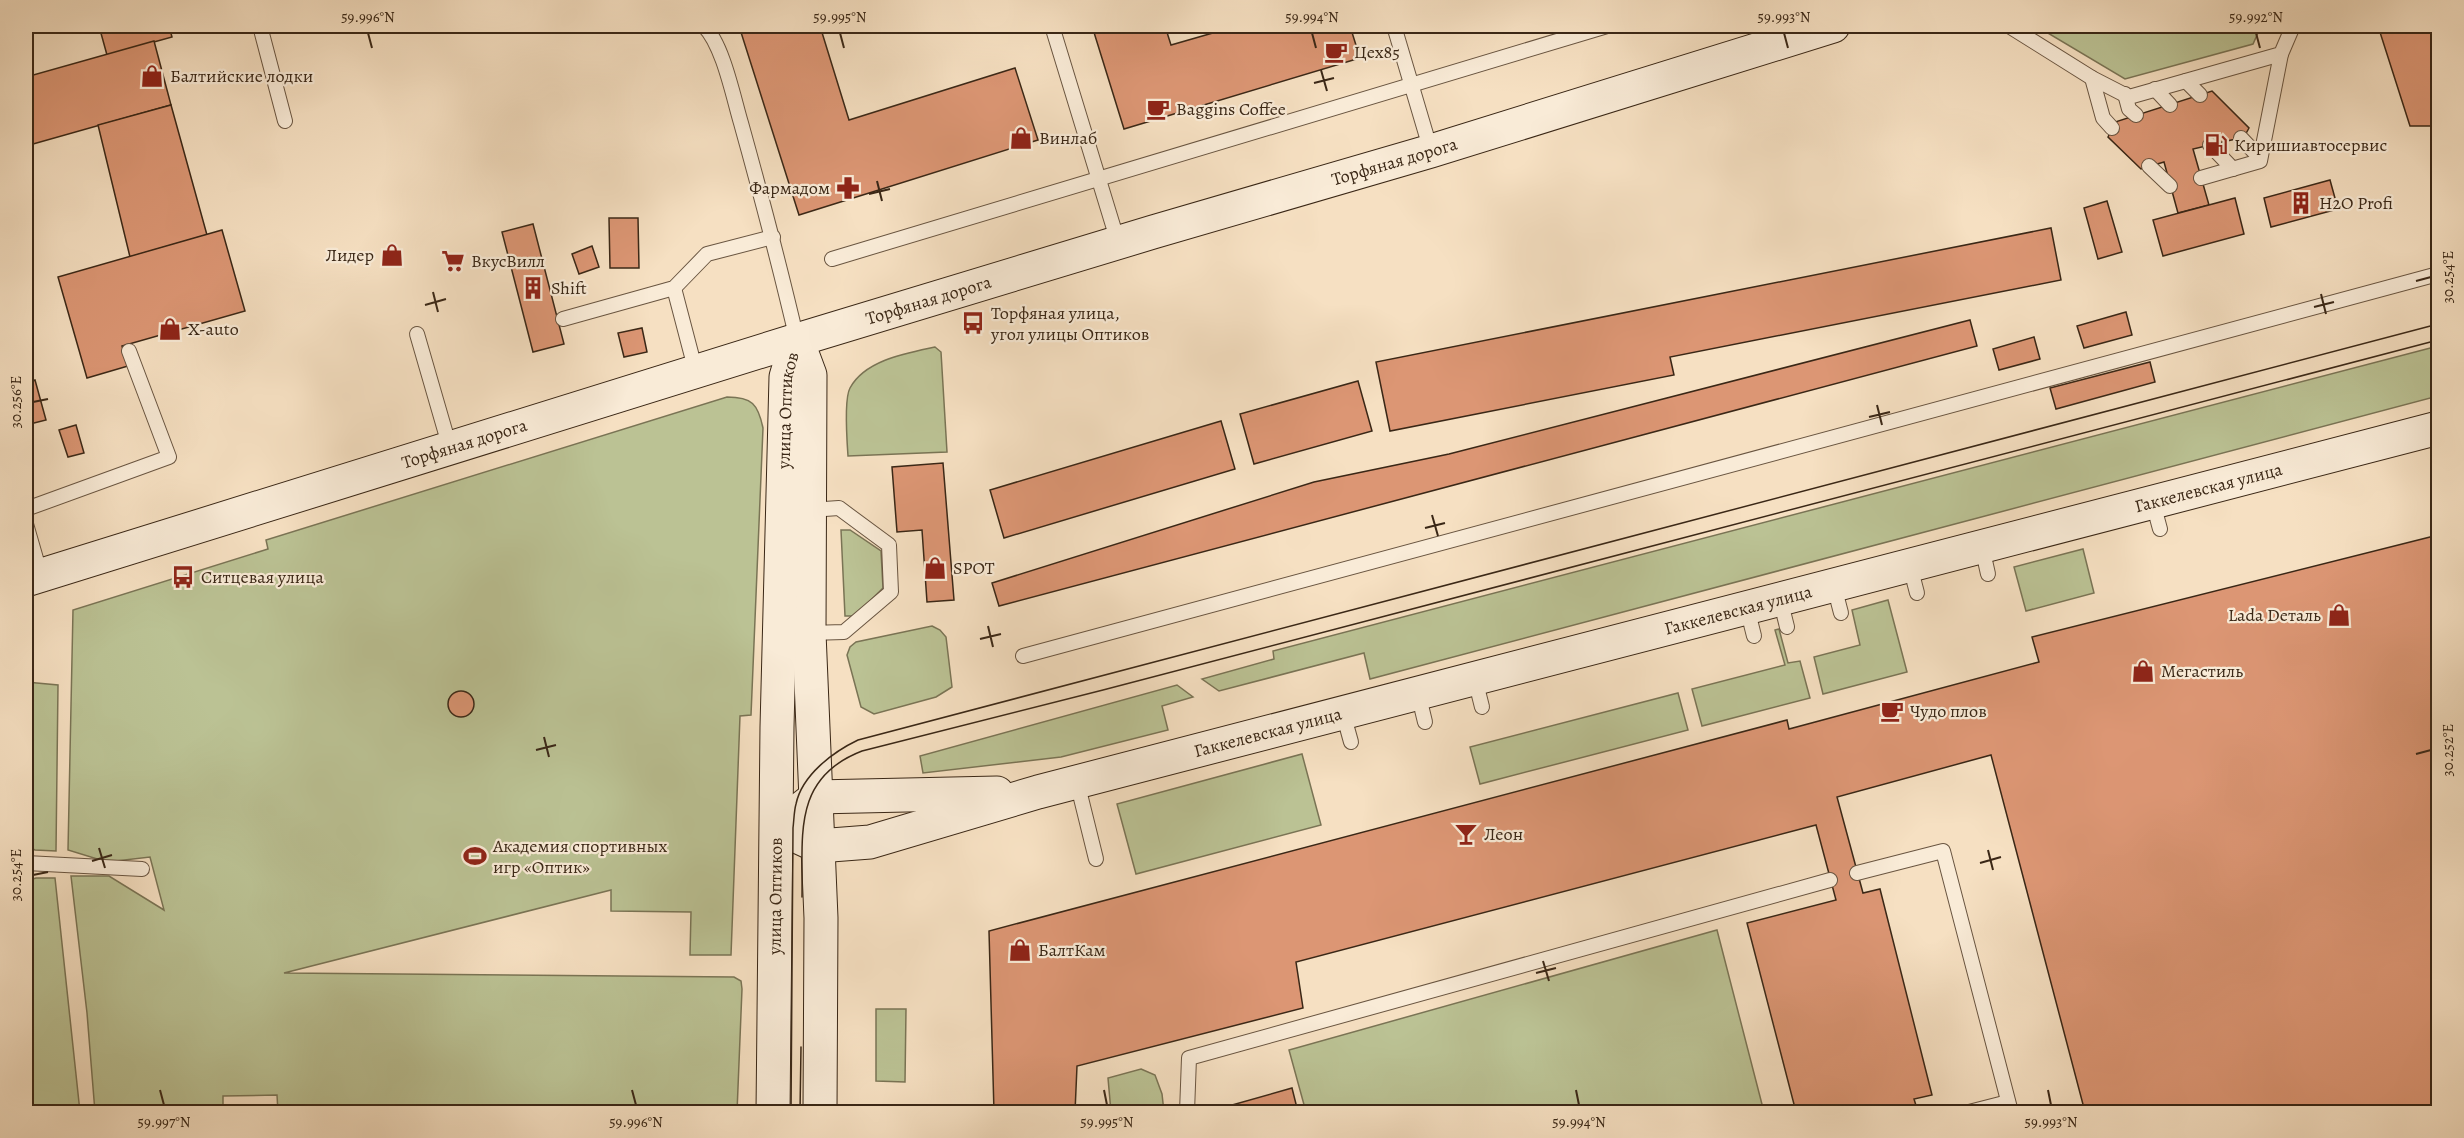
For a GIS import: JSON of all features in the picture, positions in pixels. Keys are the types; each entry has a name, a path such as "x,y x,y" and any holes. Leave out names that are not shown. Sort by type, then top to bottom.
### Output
{"main road":[{"name":"Торфяная дорога","path":"33,578 797,340 1118,242 1431,151 1833,26"},
{"name":"улица Оптиков","path":"797,340 810,375 809,633 821,918 819,1113"},
{"name":"улица Оптиков","path":"773,1113 777,727 786,376 797,340"},
{"name":"Гаккелевская улица","path":"777,827 818,846 870,842 1077,782 1347,727 2156,516 2439,428"},
{"name":"Гаккелевская улица","path":"816,797 1038,792"},
{"path":"777,827 816,797"}],"lane":[{"path":"260,26 285,121"},
{"path":"704,26 711,33 728,78 773,237 797,340"},
{"path":"1052,26 1118,242"},
{"path":"1394,26 1431,151"},
{"path":"832,259 1607,26"},
{"path":"2008,26 2092,78 2129,97 2281,54"},
{"path":"2201,178 2260,161 2281,54 2293,26"},
{"path":"2092,78 2103,118 2112,128"},
{"path":"2186,81 2200,95"},
{"path":"2156,89 2170,105"},
{"path":"2125,94 2129,109 2136,115"},
{"path":"2241,138 2260,158"},
{"path":"2210,145 2233,169"},
{"path":"2149,166 2170,186"},
{"path":"563,319 674,288 707,254 773,237"},
{"path":"1023,656 2439,274"},
{"path":"674,288 696,372"},
{"path":"417,334 450,448"},
{"path":"26,509 169,457 129,351"},
{"path":"809,633 844,632 891,592 889,545 839,508 810,510"},
{"path":"26,524 33,578"},
{"path":"1077,782 1096,859"},
{"path":"1857,873 1943,851 2010,1107 1969,1113"},
{"path":"26,863 142,870"},
{"path":"1187,1113 1189,1058 1830,880"}],"green space":[{"path":"2036,26 2261,26 2253,44 2125,79"},
{"path":"2438,346 2438,396 1370,679 1364,653 1219,691 1202,679 1274,659 1273,651"},
{"path":"935,347 941,352 947,452 848,456 847,401 850,388 857,378 876,364 888,359"},
{"path":"727,397 748,400 759,413 763,428 751,715 740,716 731,955 690,955 691,912 611,911 611,890 284,973 734,977 741,981 742,989 737,1112 278,1112 277,1095 223,1096 223,1112 95,1112 87,1013 71,876 109,876 164,910 150,857 107,862 68,850 73,610 268,549 266,540"},
{"path":"841,530 850,530 881,551 883,588 855,616 845,616"},
{"path":"2083,549 2094,593 2026,611 2014,567"},
{"path":"1888,600 1907,672 1823,694 1814,657 1860,645 1852,610"},
{"path":"932,626 946,637 952,687 936,697 874,714 861,707 847,655 850,647 856,642"},
{"path":"1779,629 1788,663 1800,661 1810,698 1702,726 1692,689 1785,665 1775,630"},
{"path":"26,682 58,685 56,851 35,850 26,846"},
{"path":"1177,685 1193,697 1162,706 1168,730 1061,757 923,773 920,756"},
{"path":"1678,693 1688,730 1480,784 1470,747"},
{"path":"1302,754 1321,825 1136,874 1117,804"},
{"path":"36,878 55,878 80,1112 26,1112 26,881"},
{"path":"1717,930 1764,1112 1306,1112 1289,1050"},
{"path":"876,1009 906,1009 905,1082 876,1081"},
{"path":"1141,1069 1155,1075 1162,1094 1164,1112 1111,1112 1108,1078"}],"building":[{"path":"99,26 169,26 172,37 107,55"},
{"path":"739,26 820,26 849,120 1015,68 1038,140 799,215"},
{"path":"1092,26 1165,26 1171,45 1237,26 1350,26 1360,58 1124,129"},
{"path":"2378,26 2438,26 2438,126 2410,126"},
{"path":"154,41 171,105 26,146 26,77"},
{"path":"2212,91 2249,128 2244,137 2193,149 2209,205 2178,213 2164,162 2141,169 2108,137 2115,122"},
{"path":"171,105 207,235 130,257 98,125"},
{"name":"H2O Profi","path":"2330,180 2338,209 2271,227 2264,198"},
{"path":"2235,198 2244,234 2163,256 2153,220"},
{"path":"2107,201 2122,252 2098,259 2084,208"},
{"path":"609,218 638,218 639,268 610,268"},
{"name":"Shift","path":"533,224 564,344 533,352 502,232"},
{"path":"2051,228 2061,280 1670,357 1674,375 1390,431 1376,362"},
{"path":"222,230 245,311 122,346 128,366 87,378 58,277"},
{"path":"592,246 599,267 579,274 572,254"},
{"path":"2126,312 2132,335 2084,348 2077,326"},
{"path":"1970,320 1977,346 999,606 992,583 1314,482 1449,454"},
{"path":"642,328 647,352 624,357 618,333"},
{"path":"2034,337 2040,359 1999,370 1993,349"},
{"path":"26,347 30,371 26,372"},
{"path":"2150,362 2155,382 2056,409 2050,388"},
{"path":"35,380 46,420 26,425 26,383"},
{"path":"1358,381 1372,431 1254,464 1240,414"},
{"path":"1221,421 1235,469 1004,538 990,490"},
{"path":"76,425 84,453 68,457 59,430"},
{"path":"943,463 954,600 927,602 922,530 897,532 892,467"},
{"path":"2438,535 2438,1112 2085,1112 1991,755 1837,797 1863,893 1880,889 1932,1095 1914,1099 1918,1112 1890,1112 1888,1106 1865,1112 1796,1112 1747,923 1836,900 1816,825 1296,962 1303,1008 1077,1066 1075,1112 994,1112 989,931 1787,720 1789,729 2039,662 2032,637"},
{"path":"461,691 470,695 474,704 470,713 461,717 452,713 448,704 452,695"},
{"path":"1292,1088 1298,1112 1234,1112 1232,1105"}],"tram line":[{"path":"791,1112 795,807 799,793 812,774 829,758 858,740 2438,324"},
{"path":"802,897 803,831 806,811 813,793 823,776 839,762 862,751 2438,340"},
{"path":"800,1112 801,1047"}],"place":[{"name":"Цех85","path":"1336,52"},
{"name":"Балтийские лодки","path":"152,76"},
{"name":"Baggins Coffee","path":"1158,109"},
{"name":"Винлаб","path":"1021,138"},
{"name":"Киришиавтосервис","path":"2216,145"},
{"name":"Фармадом","path":"848,188"},
{"name":"H2O Profi","path":"2301,203"},
{"name":"Лидер","path":"392,255"},
{"name":"ВкусВилл","path":"453,261"},
{"name":"Shift","path":"533,288"},
{"name":"Торфяная улица, угол улицы Оптиков","path":"973,323"},
{"name":"X-auto","path":"170,329"},
{"name":"SPOT","path":"935,568"},
{"name":"Ситцевая улица","path":"183,577"},
{"name":"Lada Dеталь","path":"2339,615"},
{"name":"Мегастиль","path":"2143,671"},
{"name":"Чудо плов","path":"1892,711"},
{"name":"Леон","path":"1466,834"},
{"name":"Академия спортивных игр «Оптик»","path":"475,856"},
{"name":"БалтКам","path":"1020,950"}]}
